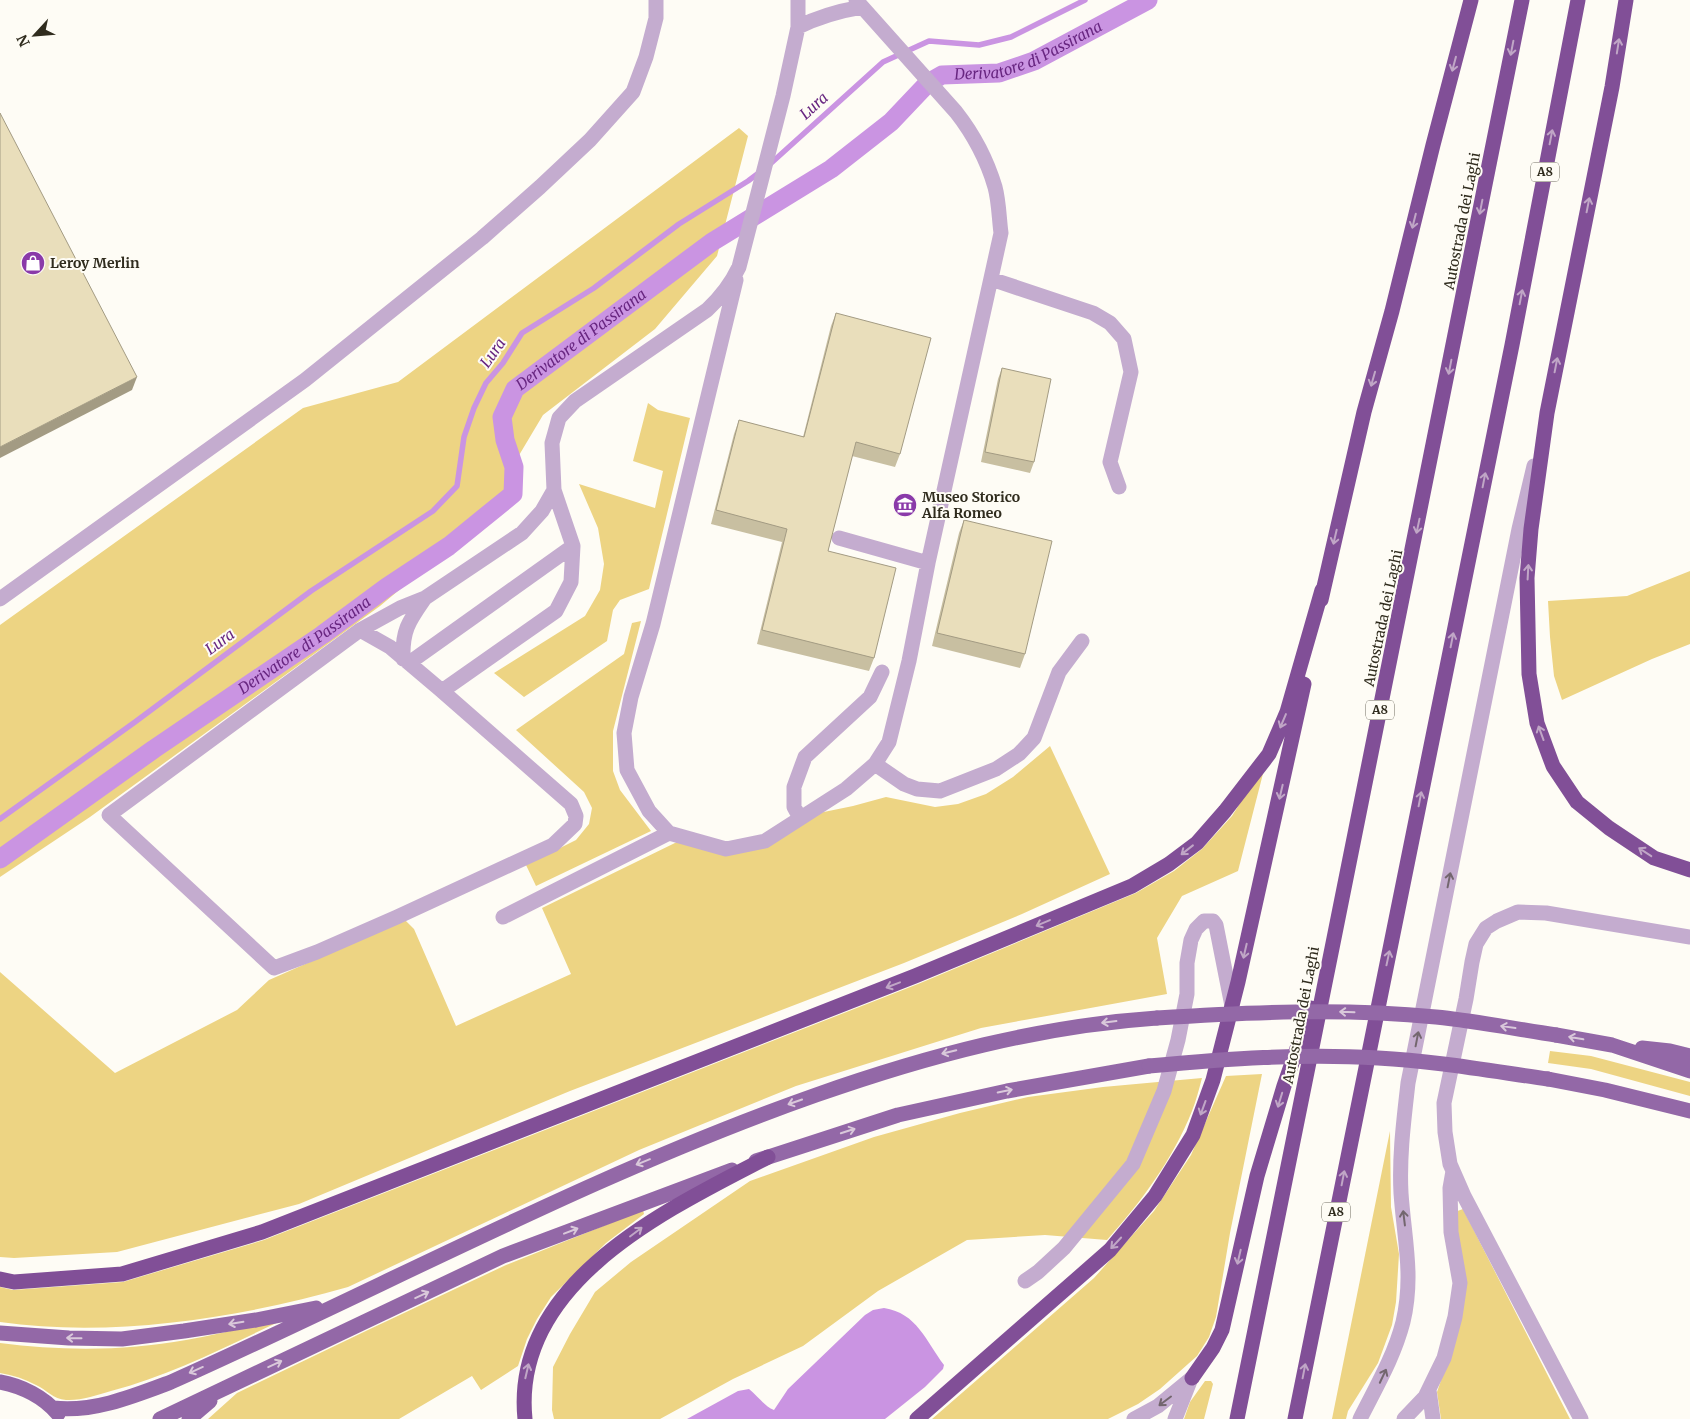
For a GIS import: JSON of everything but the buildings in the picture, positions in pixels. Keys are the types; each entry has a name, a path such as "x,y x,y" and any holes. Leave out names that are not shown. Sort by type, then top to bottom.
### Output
{"highway":[{"path":"917,1419 1088,1270 1129,1229 1155,1196 1193,1135 1213,1080 1232,1006 1296,726 1322,590 1364,412 1472,0"},
{"name":"Autostrada dei Laghi","path":"1237,1419 1426,489 1522,0"},
{"name":"A8","path":"1295,1419 1510,354 1578,0"},
{"path":"1626,0 1612,87 1547,413 1531,529 1527,578 1529,674 1537,722 1553,766 1577,802 1609,828 1654,858 1690,870"},
{"path":"0,1279 14,1282 122,1274 262,1232 915,976 1132,886 1169,864 1197,843 1225,811 1269,754 1287,712 1322,590"},
{"path":"1192,1378 1213,1348 1222,1330 1257,1176 1284,1086 1330,955"},
{"path":"525,1419 525,1381 529,1362 537,1340 551,1315 569,1290 596,1264 647,1224 678,1204 768,1157"}],"main road":[{"path":"0,1382 11,1384 33,1393 57,1413 141,1393 219,1360 627,1168 766,1112 868,1076 931,1057 1024,1035 1114,1021 1248,1012 1388,1013 1437,1017 1556,1034 1612,1045 1670,1051 1690,1056"},
{"path":"1612,1045 1690,1071"},
{"path":"160,1419 503,1256 768,1157 898,1115 1007,1091 1149,1066 1287,1056 1378,1058 1431,1062 1548,1079 1605,1090 1690,1111"},
{"path":"1605,1090 1690,1122"},
{"path":"0,1333 69,1338 122,1339 256,1320 352,1298"},
{"path":"189,1419 231,1385"}],"street":[{"path":"0,599 306,380 482,238 540,187 590,140 632,92 646,57 656,18 656,0"},
{"path":"798,0 798,27 774,131 739,267 653,624 631,697 624,732 626,770 649,811 669,833 726,849 765,841 846,789 875,764 889,742 909,661 928,563 1001,233 996,189 983,154 968,127 859,4 814,19 798,27"},
{"path":"442,691 556,611 571,582 573,546 554,490 552,443 559,418 575,401 708,310 732,282 739,267"},
{"path":"990,279 1093,313 1110,324 1124,339 1131,372 1110,462 1119,487"},
{"path":"1360,1419 1381,1380 1403,1321 1408,1288 1409,1259 1401,1193 1401,1163 1408,1083 1519,529 1547,413"},
{"path":"360,630 390,648 406,661 571,804 576,816 575,824 553,845 397,917 317,952 274,968 110,815 360,630 400,608 426,598 522,533 542,511 554,490"},
{"path":"839,538 928,563"},
{"path":"406,661 573,546"},
{"path":"406,661 402,640 410,621 426,598"},
{"path":"875,764 904,784 917,789 940,791 996,769 1019,754 1034,738 1059,672 1082,641"},
{"path":"800,818 794,808 794,787 805,757 870,697 882,672"},
{"path":"503,917 669,833"},
{"path":"1581,1419 1464,1196 1453,1170 1445,1132 1444,1103 1476,944 1486,928 1518,912 1546,913 1690,937"},
{"path":"1025,1282 1064,1248 1133,1164 1164,1091 1178,1040 1187,994 1187,963 1192,940 1196,929 1204,921 1213,921 1216,926 1232,1006"},
{"path":"1404,1419 1425,1397 1444,1358 1455,1317 1460,1283 1451,1232 1450,1188 1453,1170"},
{"path":"1134,1419 1158,1406 1192,1378"},
{"path":"1175,1419 1192,1378"},
{"path":"1428,1390 1433,1419"}],"shaded area":[{"path":"739,128 748,136 717,256 655,329 543,415 512,467 503,503 380,606 90,817 0,877 0,625 303,408 398,382"},
{"path":"648,403 658,410 690,418 649,589 620,600 613,610 607,641 524,697 494,673 585,616 600,590 604,564 598,528 579,484 655,508 663,471 633,461"},
{"path":"1690,571 1690,644 1562,700 1554,676 1548,601 1627,596"},
{"path":"641,621 613,731 613,771 620,790 651,831 536,886 526,865 576,840 589,824 592,808 584,792 516,730 624,654 632,623"},
{"path":"1050,746 1110,874 1022,914 904,963 570,1091 299,1204 117,1252 14,1258 0,1257 0,972 115,1073 237,1010 269,980 405,920 414,929 456,1026 571,974 542,908 679,841 727,853 814,814 886,797 935,807 958,804 986,794 1013,777"},
{"path":"1266,762 1238,871 1182,896 1157,938 1167,994 981,1028 796,1086 639,1150 348,1287 264,1308 175,1322 86,1328 0,1322 0,1287 13,1290 123,1282 264,1240 918,984 1136,893 1174,871 1202,849 1232,816"},
{"path":"1550,1051 1591,1056 1690,1082 1690,1096 1591,1069 1548,1063"},
{"path":"1262,1074 1230,1233 1216,1317 1209,1337 1197,1356 1160,1389 1138,1404 1108,1419 932,1419 1094,1278 1154,1211 1191,1155 1226,1076"},
{"path":"1202,1078 1192,1111 1166,1163 1132,1211 1107,1240 1045,1235 967,1240 878,1291 803,1346 733,1379 660,1419 554,1419 552,1410 553,1367 595,1292 631,1262 750,1181 874,1137 960,1113 1028,1097 1103,1087"},
{"path":"1390,1131 1391,1207 1399,1254 1396,1302 1392,1325 1378,1363 1348,1411 1346,1419 1332,1419"},
{"path":"1463,1209 1570,1419 1441,1419 1437,1392 1447,1363 1463,1296 1452,1213"},
{"path":"643,1210 644,1214 606,1243 551,1297 527,1339 518,1366 481,1390 472,1376 399,1419 208,1419 237,1393 370,1329 506,1265"},
{"path":"884,1308 895,1311 913,1322 920,1329 944,1365 943,1369 925,1387 885,1419 687,1419 738,1391 749,1389 774,1410 788,1389 865,1315 873,1310"},
{"path":"287,1318 222,1349 156,1377 83,1399 61,1399 28,1381 0,1373 0,1343 23,1346 93,1349 163,1344 199,1338"},
{"path":"1205,1381 1211,1381 1213,1384 1204,1419 1184,1419 1190,1402"}],"waterway":[{"name":"Lura","path":"769,165 883,62 929,41 979,45 1011,37 1085,0"},
{"name":"Derivatore di Passirana","path":"0,859 154,749 449,546 513,494 514,467 505,440 502,417 515,389 712,242 831,169 891,122 928,83 942,75 999,73 1034,61 1148,0"},
{"name":"Lura","path":"0,819 135,722 311,591 433,511 457,486 464,437 474,408 486,383 503,363 522,333 594,288 679,224 760,172"}],"place":[{"name":"Leroy Merlin","path":"33,263"},
{"name":"Museo Storico Alfa Romeo","path":"905,505"}]}
